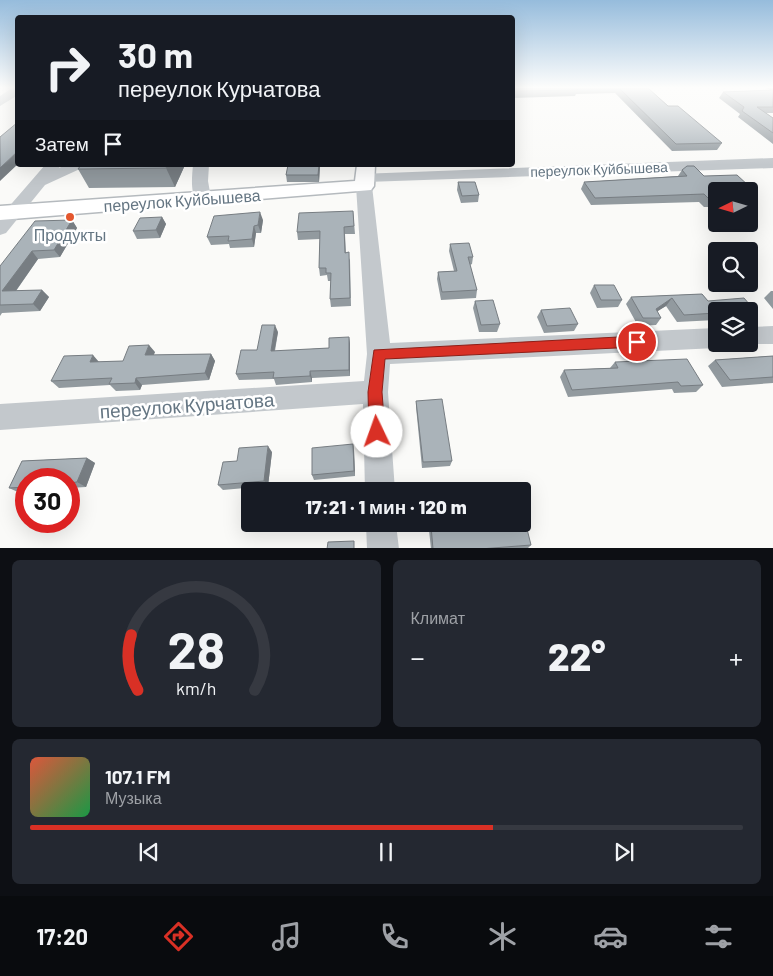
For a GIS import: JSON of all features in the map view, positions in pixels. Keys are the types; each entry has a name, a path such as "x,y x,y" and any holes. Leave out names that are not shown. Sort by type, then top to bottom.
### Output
{"main road":[{"name":"переулок Куйбышева","path":"4,218 203,198 365,176"}],"street":[{"name":"переулок Куйбышева","path":"365,176 773,163"},
{"path":"4,218 52,167"},
{"path":"38,183 73,167"},
{"path":"200,167 203,198"},
{"path":"365,176 378,354 375,392 380,482"},
{"path":"758,336 773,335"},
{"path":"378,354 708,338"},
{"name":"переулок Курчатова","path":"0,417 375,392"},
{"path":"382,532 383,548"}],"building":[{"path":"645,114 687,114 722,143 676,144"},
{"path":"746,114 767,114 773,118 773,133"},
{"path":"15,124 15,154 0,168 0,137"},
{"path":"687,166 694,166 704,176 737,175 745,182 708,182 708,198 704,194 595,198 584,182 687,176 682,170"},
{"path":"80,167 167,167 166,168 78,169"},
{"path":"288,167 319,167 318,175 286,175"},
{"path":"458,182 475,182 479,195 462,196"},
{"path":"353,211 354,226 344,227 345,253 349,252 350,298 330,299 331,273 326,273 326,268 319,268 320,231 297,232 299,213"},
{"path":"260,212 258,225 254,226 252,239 228,241 229,236 207,237 214,216"},
{"path":"162,217 156,230 133,231 140,218"},
{"path":"72,220 54,250 32,251 2,291 42,290 33,304 0,305 0,266 35,221"},
{"path":"469,243 473,257 468,257 477,290 442,292 438,272 457,271 450,244"},
{"path":"594,285 614,285 622,300 601,300"},
{"path":"702,294 708,301 744,298 747,302 708,302 708,314 684,315 672,298 656,309 661,318 643,318 631,297"},
{"path":"493,300 500,324 481,325 475,301"},
{"path":"570,308 578,324 547,326 541,310"},
{"path":"262,325 275,325 271,351 329,348 329,338 349,337 349,370 310,371 310,376 273,378 274,372 236,374 241,350 257,350"},
{"path":"149,345 145,355 211,354 205,373 136,378 135,383 109,384 112,378 51,381 64,356 93,355 90,362 123,361 129,346"},
{"path":"773,356 773,377 730,380 715,360"},
{"path":"687,359 703,385 681,386 678,382 572,390 564,370 618,368 615,362"},
{"path":"442,399 452,461 423,462 416,401"},
{"path":"353,444 354,471 312,475 312,448"},
{"path":"268,446 264,481 218,485 223,462 237,461 239,448"},
{"path":"87,458 80,475 80,468 19,468 22,461"},
{"path":"15,476 15,488 9,488"},
{"path":"432,532 528,532 531,545 493,548 433,548"},
{"path":"354,541 354,548 327,548 328,542"}],"place":[{"name":"Продукты","path":"70,217"}],"route":[{"path":"377,432 375,392 378,354 637,342"}]}
